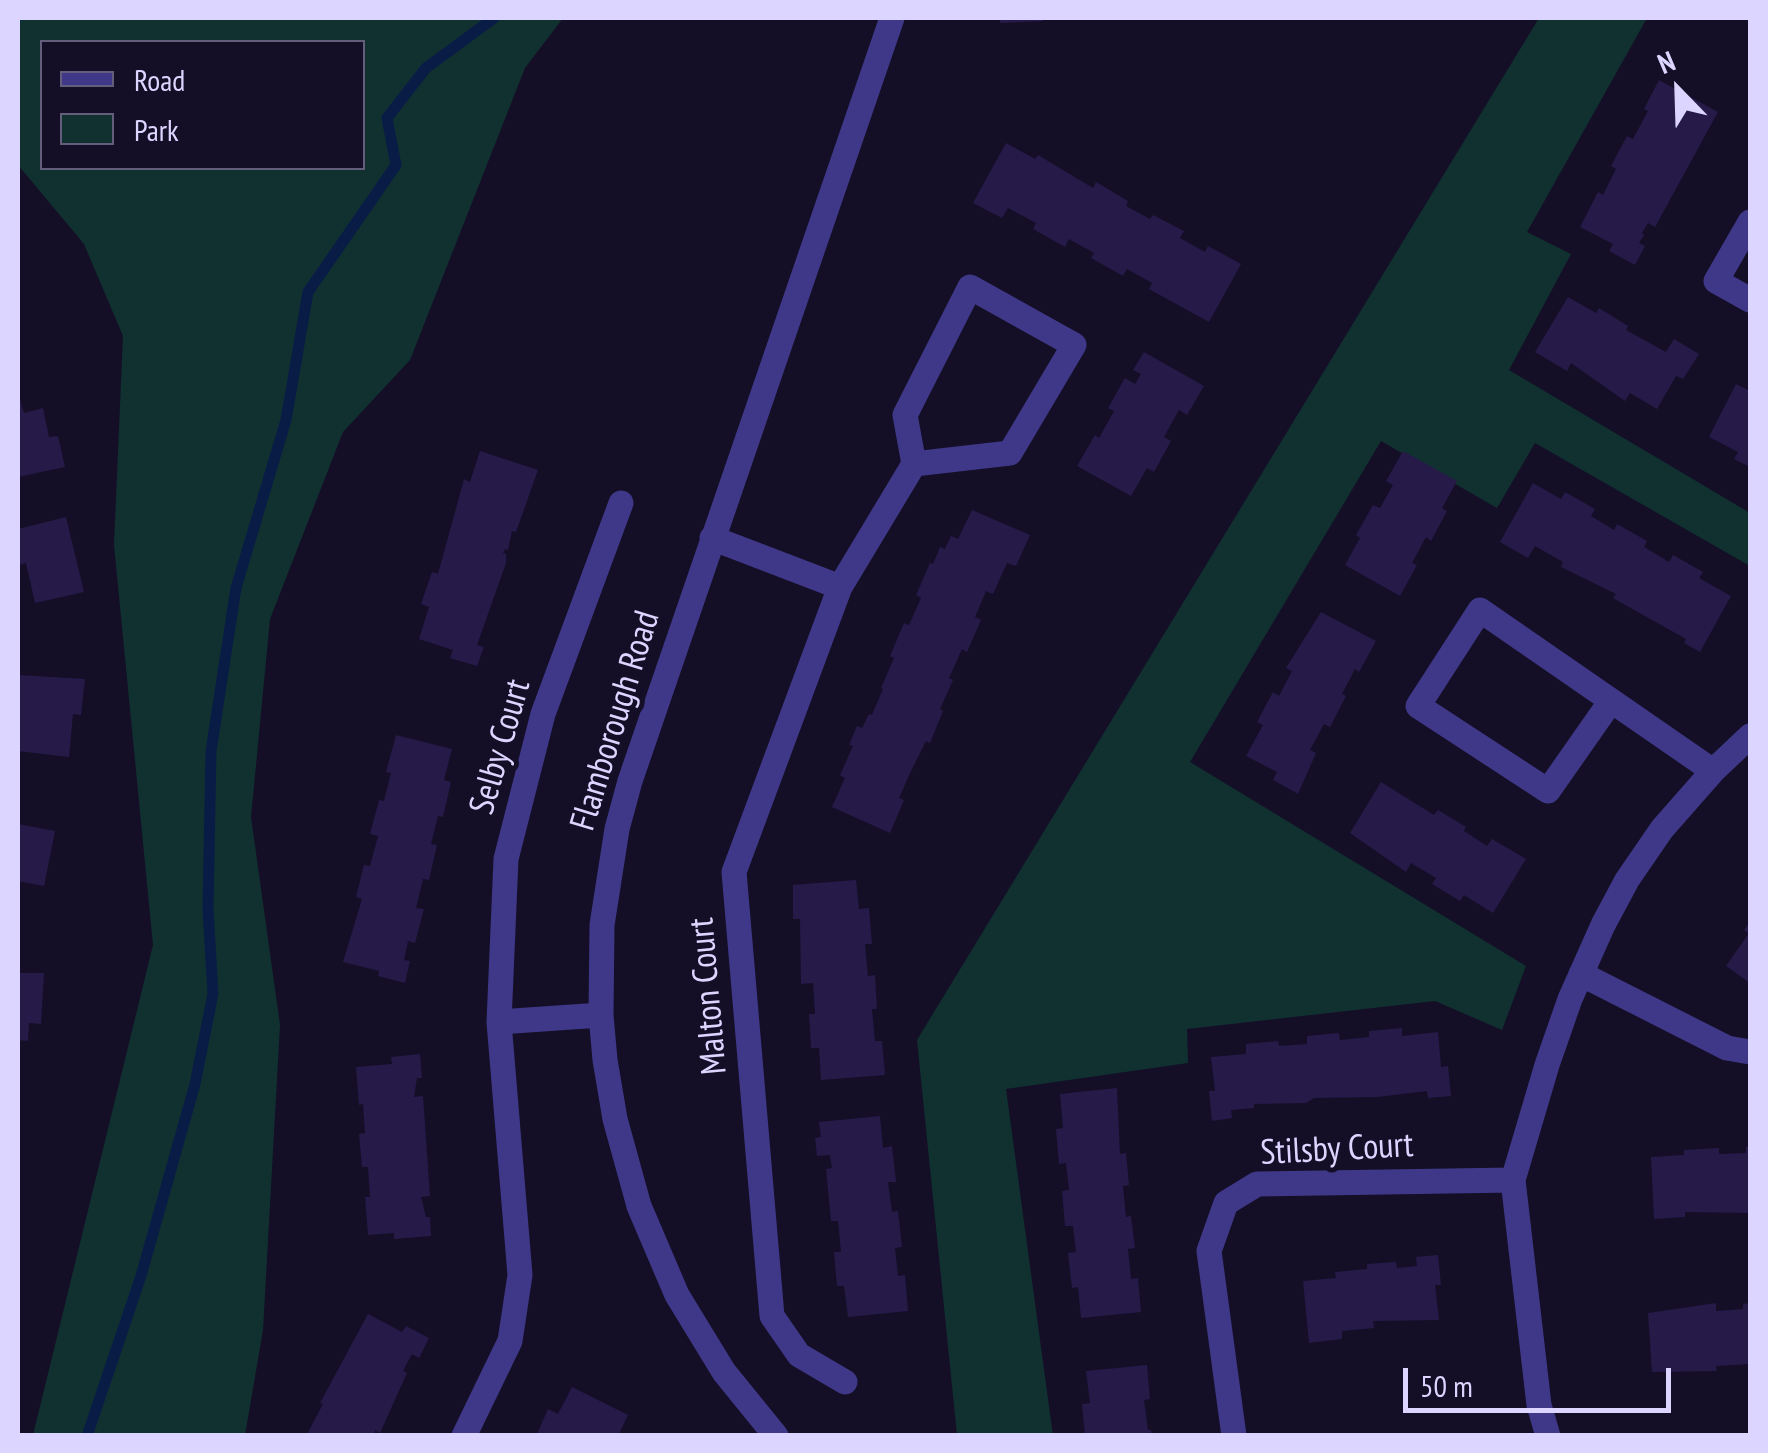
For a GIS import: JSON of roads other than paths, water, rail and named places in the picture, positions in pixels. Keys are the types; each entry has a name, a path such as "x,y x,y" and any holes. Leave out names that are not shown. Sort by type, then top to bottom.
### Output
{"street":[{"name":"Flamborough Road","path":"776,1436 724,1372 677,1295 639,1206 615,1119 601,1015 602,925 617,830 630,781 892,18"},
{"path":"1750,222 1716,281 1750,300"},
{"path":"970,287 1074,345 1010,453 914,464 905,415 970,287"},
{"name":"Malton Court","path":"846,1382 799,1355 772,1316 734,872 840,587 914,464"},
{"name":"Selby Court","path":"464,1436 510,1342 520,1275 499,1022 506,859 542,714 621,502"},
{"path":"712,538 840,587"},
{"path":"1612,701 1548,790 1418,706 1480,610 1612,701 1713,771"},
{"path":"1548,1436 1539,1404 1513,1180 1546,1065 1581,974 1628,880 1662,830 1713,771 1750,736"},
{"path":"1581,974 1726,1048 1750,1052"},
{"path":"499,1022 601,1015"},
{"name":"Stilsby Court","path":"1234,1436 1208,1251 1226,1202 1257,1184 1513,1180"}],"waterway":[{"path":"87,1436 141,1276 195,1084 213,994 208,909 211,751 236,588 286,420 308,292 396,165 387,118 426,68 494,18"}]}
